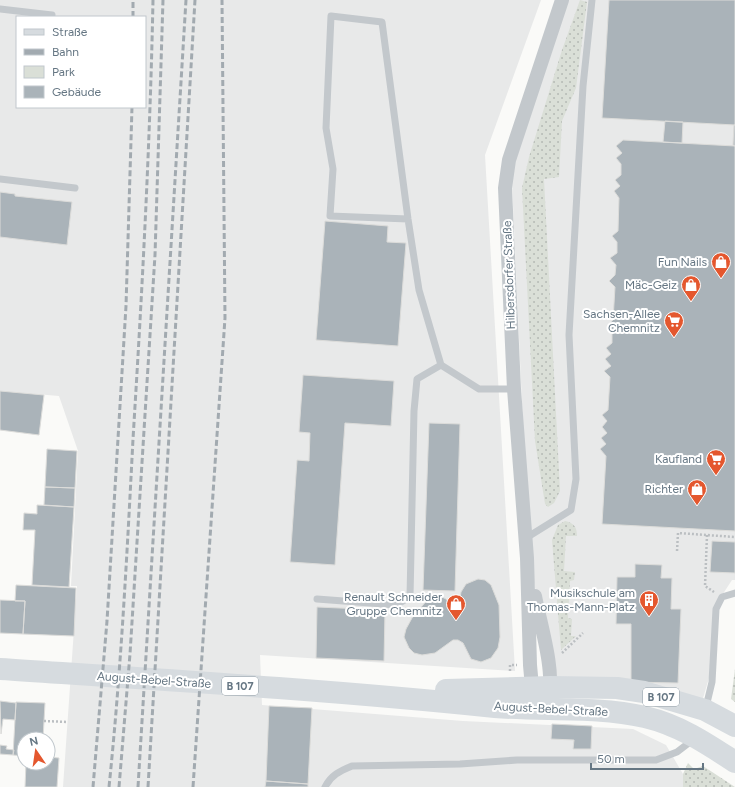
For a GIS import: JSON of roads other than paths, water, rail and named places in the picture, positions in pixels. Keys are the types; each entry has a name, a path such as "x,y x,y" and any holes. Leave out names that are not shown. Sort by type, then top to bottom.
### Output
{"main road":[{"name":"August-Bebel-Straße","path":"0,669 355,693 505,708 619,712 646,717 678,727 735,762"},
{"name":"August-Bebel-Straße","path":"355,693 542,687 617,688 644,692 705,710 735,726"}],"street":[{"name":"Hilbersdorfer Straße","path":"542,687 530,665 527,558 514,390 505,188 509,160 562,0"},
{"name":"Hilbersdorfer Straße","path":"527,558 549,665 542,687 543,709"}],"lane":[{"path":"525,538 571,510 576,479 568,335 583,86 592,0"},
{"path":"0,9 52,15"},
{"path":"408,219 330,216 333,169 326,128 331,16 382,22 419,290 441,364 479,389 514,390"},
{"path":"0,179 75,188"},
{"path":"317,600 396,605 410,597 414,411 417,379 441,364"},
{"path":"683,713 705,710 712,682 716,609 722,597 735,593"},
{"path":"646,717 668,714"},
{"path":"325,787 329,780 338,772 352,766 460,764 517,760 656,760 677,752 696,737"}],"railway":[{"path":"133,0 133,16"},
{"path":"109,787 123,613 140,329 148,165 153,0"},
{"path":"119,787 130,654 155,255 163,0"},
{"path":"138,787 186,0"},
{"path":"148,787 195,0"},
{"path":"193,787 225,318 222,0"},
{"path":"93,787 107,621 126,306 132,108"}],"place":[{"name":"Fun Nails","path":"721,279"},
{"name":"Mäc-Geiz","path":"691,302"},
{"name":"Sachsen-Allee Chemnitz","path":"674,338"},
{"name":"Kaufland","path":"716,476"},
{"name":"Richter","path":"697,506"},
{"name":"Musikschule am Thomas-Mann-Platz","path":"649,617"},
{"name":"Renault Schneider Gruppe Chemnitz","path":"456,621"}]}
